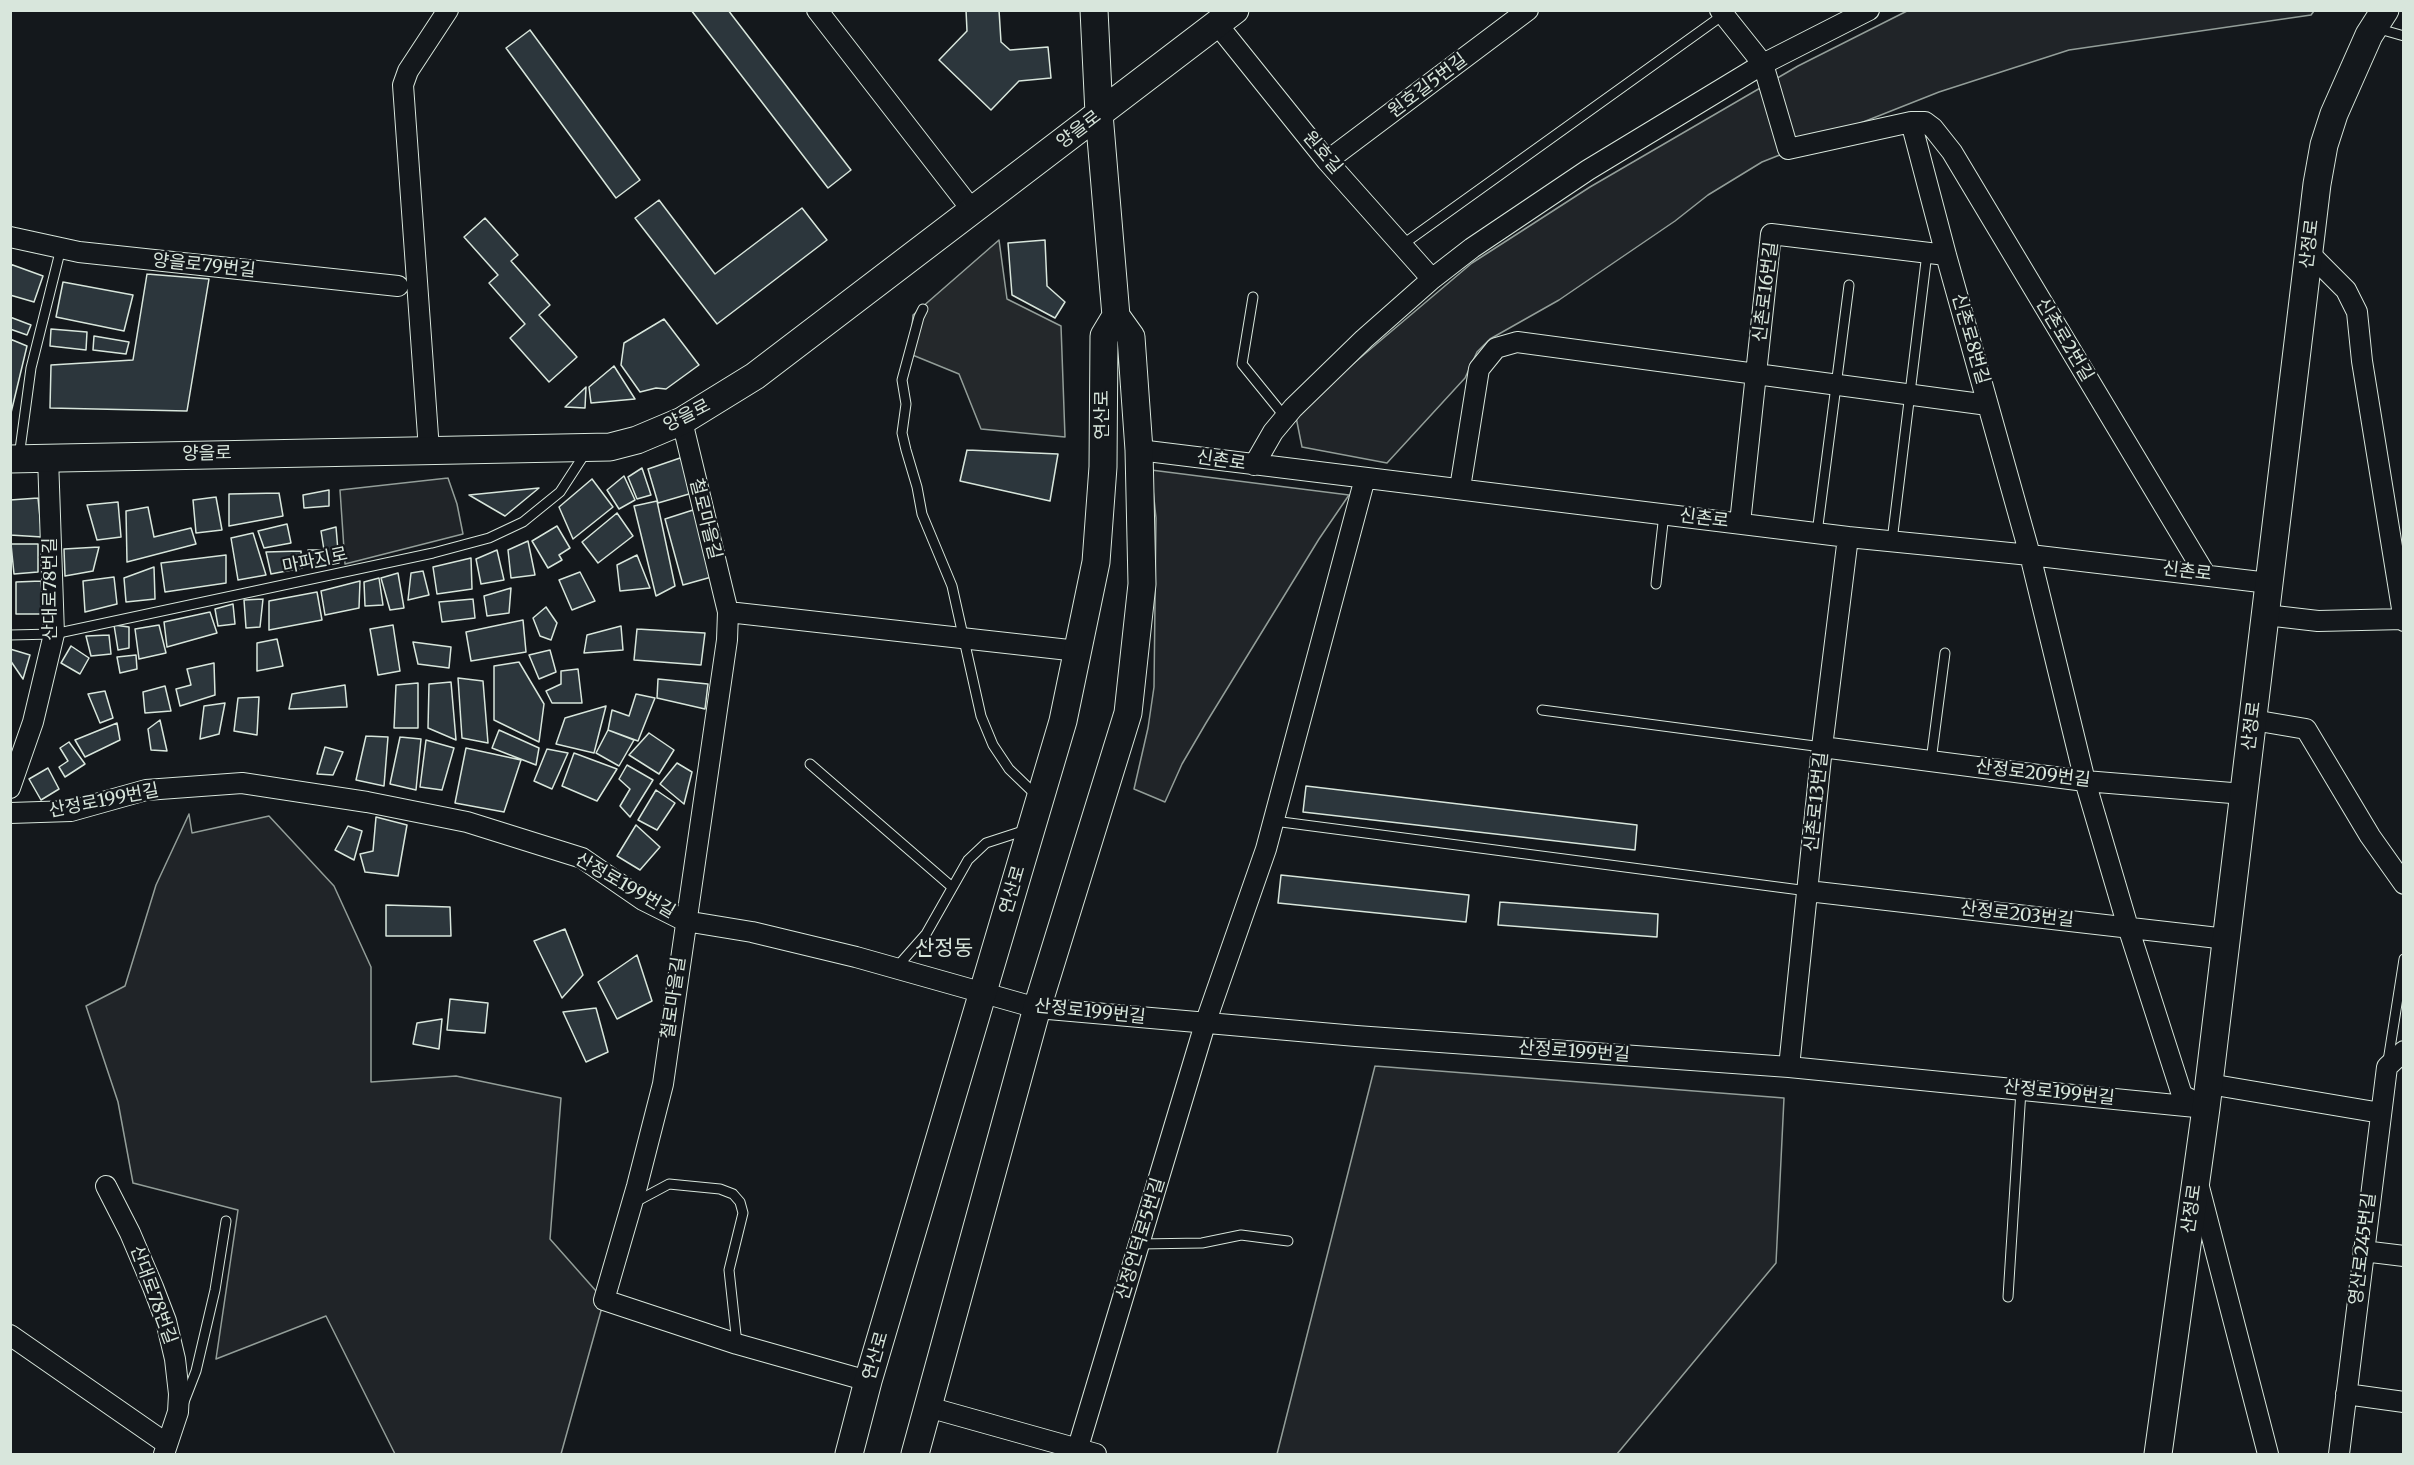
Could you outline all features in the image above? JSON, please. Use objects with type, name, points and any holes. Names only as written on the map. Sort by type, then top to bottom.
[{"type":"street","points":[[429,450],[403,85],[408,71],[448,10]]},
{"type":"street","points":[[817,10],[972,210]]},
{"type":"street","name":"연산로","points":[[915,1455],[1037,1008],[1128,713],[1142,584],[1139,450],[1131,337],[1116,316],[1099,114],[1094,10]]},
{"type":"street","name":"원호길5번길","points":[[1327,161],[1528,10]]},
{"type":"street","points":[[1254,465],[1273,432],[1286,417],[1349,353],[1432,279],[1516,217],[1763,64],[1869,10]]},
{"type":"street","points":[[1721,13],[1763,64],[1788,149],[1911,122]]},
{"type":"street","name":"양을로","points":[[15,459],[610,447],[637,440],[682,421],[755,376],[1226,17]]},
{"type":"street","name":"원호길","points":[[1226,17],[1327,161],[1432,279]]},
{"type":"street","name":"산정로","points":[[2158,1455],[2208,1096],[2309,253],[2324,145],[2351,73],[2380,19]]},
{"type":"street","name":"신촌로8번길","points":[[1911,122],[1937,254],[1988,405],[2030,555],[2085,781],[2128,927],[2182,1095],[2208,1096]]},
{"type":"street","name":"신촌로2번길","points":[[1911,122],[1925,122],[1933,128],[1952,152],[2205,574]]},
{"type":"street","name":"신촌로16번길","points":[[1740,523],[1771,234],[1937,254]]},
{"type":"street","name":"양을로79번길","points":[[10,237],[61,248],[398,286]]},
{"type":"street","points":[[2266,615],[2318,621],[2403,620],[2362,361],[2357,312],[2346,290],[2309,253]]},
{"type":"street","name":"연산로","points":[[849,1455],[868,1381],[1063,721],[1096,562],[1102,467],[1104,336],[1116,316]]},
{"type":"street","points":[[1460,488],[1479,369],[1496,348],[1517,342],[1988,405]]},
{"type":"street","name":"철로마을길","points":[[682,421],[728,612],[727,640],[663,1084],[604,1299],[736,1344],[868,1381]]},
{"type":"street","name":"신촌로","points":[[1139,450],[1848,537],[2205,574],[2269,583]]},
{"type":"street","name":"산대로78번길","points":[[10,788],[33,722],[54,634],[48,457]]},
{"type":"street","name":"산정언덕로5번길","points":[[1084,1453],[1140,1244],[1206,1024],[1266,849],[1365,478]]},
{"type":"street","name":"신촌로13번길","points":[[1789,1067],[1822,747],[1848,537]]},
{"type":"street","points":[[728,612],[1078,651]]},
{"type":"street","points":[[2253,720],[2306,729],[2370,836],[2403,884]]},
{"type":"street","name":"산정로209번길","points":[[1822,747],[2085,781],[2244,794]]},
{"type":"street","name":"산정로199번길","points":[[10,813],[70,811],[146,790],[242,783],[367,802],[467,822],[582,858],[643,900],[685,921],[752,933],[896,968],[1037,1008],[1206,1024],[1789,1067],[2021,1090],[2208,1096],[2381,1113]]},
{"type":"street","name":"산정로203번길","points":[[1808,891],[2227,939]]},
{"type":"street","points":[[2387,1067],[2403,1051]]},
{"type":"street","name":"영산로245번길","points":[[2339,1455],[2387,1067]]},
{"type":"street","points":[[2197,1179],[2268,1455]]},
{"type":"street","name":"산대로78번길","points":[[10,1335],[165,1449],[178,1412],[179,1394],[175,1359],[166,1321],[130,1233],[106,1186]]},
{"type":"street","points":[[2363,1251],[2403,1256]]},
{"type":"street","points":[[2346,1394],[2403,1402]]},
{"type":"street","points":[[928,1407],[1084,1453]]},
{"type":"lane","points":[[1402,245],[1721,13]]},
{"type":"lane","points":[[2380,19],[2403,36]]},
{"type":"lane","points":[[15,459],[31,368],[61,248]]},
{"type":"lane","points":[[1892,541],[1910,394],[1937,254]]},
{"type":"lane","points":[[1817,533],[1849,285]]},
{"type":"lane","points":[[1253,297],[1242,364],[1286,417]]},
{"type":"lane","points":[[923,309],[902,381],[906,404],[903,433],[922,514],[952,586],[981,716],[993,745],[1009,769],[1040,798]]},
{"type":"lane","name":"마파지로","points":[[10,635],[54,634],[434,553],[489,538],[523,522],[560,492],[588,447]]},
{"type":"lane","points":[[1656,584],[1664,514]]},
{"type":"lane","points":[[1931,761],[1944,653]]},
{"type":"lane","points":[[1542,710],[1822,747]]},
{"type":"lane","points":[[810,764],[952,887]]},
{"type":"lane","points":[[1274,821],[1808,891]]},
{"type":"lane","points":[[896,968],[926,934],[968,860],[986,843],[1031,829]]},
{"type":"lane","points":[[2387,1067],[2403,959]]},
{"type":"lane","points":[[2008,1297],[2021,1090]]},
{"type":"lane","points":[[633,1200],[641,1199],[669,1184],[720,1189],[733,1194],[740,1202],[743,1213],[729,1270],[736,1344]]},
{"type":"lane","points":[[178,1412],[196,1371],[215,1290],[226,1221]]},
{"type":"lane","points":[[1140,1244],[1202,1243],[1241,1235],[1288,1241]]},
{"type":"shaded area","points":[[1907,11],[2314,11],[2311,15],[2069,50],[1939,92],[1762,162],[1708,195],[1675,221],[1559,300],[1490,339],[1477,352],[1465,378],[1387,463],[1302,447],[1296,417],[1341,374],[1472,263],[1590,187],[1798,66]]},
{"type":"shaded area","points":[[999,240],[1007,299],[1061,326],[1065,437],[981,429],[959,374],[910,354],[913,315]]},
{"type":"shaded area","points":[[1151,470],[1349,495],[1319,539],[1206,723],[1182,764],[1165,802],[1134,789],[1148,728],[1154,687],[1156,518]]},
{"type":"shaded area","points":[[448,478],[457,504],[463,534],[345,564],[340,490]]},
{"type":"shaded area","points":[[189,814],[192,833],[269,816],[334,886],[371,967],[371,1082],[456,1076],[561,1098],[550,1239],[604,1300],[561,1454],[395,1454],[326,1316],[216,1359],[238,1210],[133,1183],[118,1102],[86,1006],[125,986],[156,885]]},
{"type":"shaded area","points":[[1375,1066],[1784,1098],[1776,1263],[1617,1454],[1277,1454]]},
{"type":"building","points":[[691,10],[728,10],[851,170],[828,188]]},
{"type":"building","points":[[966,10],[999,10],[1001,42],[1010,50],[1048,47],[1051,78],[1019,81],[991,110],[939,60],[967,31]]},
{"type":"building","points":[[530,30],[640,180],[616,198],[506,48]]},
{"type":"building","points":[[659,200],[715,274],[802,208],[827,240],[717,324],[635,218]]},
{"type":"building","points":[[485,218],[518,255],[511,261],[550,305],[539,315],[577,357],[549,382],[510,338],[525,324],[489,283],[498,275],[464,237]]},
{"type":"building","points":[[1045,240],[1047,286],[1065,302],[1055,318],[1012,295],[1008,243]]},
{"type":"building","points":[[10,264],[43,276],[34,302],[10,295]]},
{"type":"building","points":[[147,274],[209,279],[187,411],[50,408],[51,365],[133,360]]},
{"type":"building","points":[[63,282],[133,295],[124,331],[56,317]]},
{"type":"building","points":[[10,317],[31,325],[27,335],[10,329]]},
{"type":"building","points":[[664,319],[699,365],[666,389],[656,388],[640,392],[621,365],[624,343]]},
{"type":"building","points":[[51,329],[87,332],[86,350],[50,346]]},
{"type":"building","points":[[94,336],[129,342],[126,354],[93,350]]},
{"type":"building","points":[[10,339],[27,346],[10,417]]},
{"type":"building","points":[[614,366],[635,399],[591,403],[589,387]]},
{"type":"building","points":[[586,387],[585,408],[565,407]]},
{"type":"building","points":[[967,450],[1058,454],[1050,501],[960,481]]},
{"type":"building","points":[[683,457],[689,494],[658,503],[648,469]]},
{"type":"building","points":[[642,468],[651,495],[637,499],[628,477]]},
{"type":"building","points":[[624,476],[635,500],[619,509],[607,490]]},
{"type":"building","points":[[592,479],[613,507],[573,539],[559,507]]},
{"type":"building","points":[[539,488],[505,516],[469,495]]},
{"type":"building","points":[[329,490],[329,506],[304,508],[303,495]]},
{"type":"building","points":[[279,493],[283,516],[229,526],[229,494]]},
{"type":"building","points":[[216,497],[222,530],[196,533],[193,500]]},
{"type":"building","points":[[38,498],[42,537],[10,535],[10,500]]},
{"type":"building","points":[[657,501],[675,586],[656,596],[634,506]]},
{"type":"building","points":[[118,502],[121,537],[97,540],[87,505]]},
{"type":"building","points":[[148,507],[154,537],[191,528],[196,544],[127,562],[126,511]]},
{"type":"building","points":[[693,510],[715,576],[683,585],[665,519]]},
{"type":"building","points":[[617,513],[633,536],[598,563],[582,542]]},
{"type":"building","points":[[287,524],[291,543],[264,548],[258,531]]},
{"type":"building","points":[[557,526],[570,548],[559,555],[562,560],[548,568],[532,541]]},
{"type":"building","points":[[336,527],[339,563],[311,568],[308,550],[324,550],[321,531]]},
{"type":"building","points":[[253,533],[266,575],[238,580],[231,538]]},
{"type":"building","points":[[528,541],[535,575],[511,578],[508,550]]},
{"type":"building","points":[[11,544],[38,544],[38,572],[14,574]]},
{"type":"building","points":[[99,547],[93,571],[65,576],[64,549]]},
{"type":"building","points":[[497,550],[504,580],[481,584],[476,559]]},
{"type":"building","points":[[301,551],[302,568],[271,574],[266,552]]},
{"type":"building","points":[[226,555],[226,583],[165,592],[161,563]]},
{"type":"building","points":[[637,555],[650,588],[620,591],[617,565]]},
{"type":"building","points":[[471,558],[472,589],[437,594],[433,567]]},
{"type":"building","points":[[154,567],[155,599],[126,602],[124,578]]},
{"type":"building","points":[[423,571],[429,595],[408,600],[411,573]]},
{"type":"building","points":[[580,572],[595,601],[572,610],[559,580]]},
{"type":"building","points":[[398,573],[404,608],[390,610],[381,578]]},
{"type":"building","points":[[114,577],[117,604],[85,612],[83,581]]},
{"type":"building","points":[[379,578],[383,605],[365,606],[364,582]]},
{"type":"building","points":[[41,581],[44,614],[16,614],[16,582]]},
{"type":"building","points":[[360,581],[359,608],[325,615],[321,591]]},
{"type":"building","points":[[511,588],[509,613],[487,616],[484,596]]},
{"type":"building","points":[[317,592],[322,620],[269,630],[269,601]]},
{"type":"building","points":[[263,599],[260,627],[246,628],[244,600]]},
{"type":"building","points":[[473,599],[475,618],[442,622],[439,602]]},
{"type":"building","points":[[233,604],[235,624],[218,626],[215,609]]},
{"type":"building","points":[[546,607],[557,623],[551,640],[540,636],[533,618]]},
{"type":"building","points":[[210,612],[217,633],[167,647],[164,622]]},
{"type":"building","points":[[523,620],[526,652],[471,661],[466,632]]},
{"type":"building","points":[[114,625],[129,627],[129,648],[118,650]]},
{"type":"building","points":[[159,625],[166,653],[139,659],[135,629]]},
{"type":"building","points":[[393,625],[400,671],[378,675],[370,629]]},
{"type":"building","points":[[621,626],[623,650],[584,653],[587,635]]},
{"type":"building","points":[[637,629],[705,633],[701,665],[634,660]]},
{"type":"building","points":[[109,635],[111,654],[91,656],[86,636]]},
{"type":"building","points":[[277,639],[283,666],[257,671],[257,643]]},
{"type":"building","points":[[413,642],[451,647],[449,668],[418,664]]},
{"type":"building","points":[[71,646],[89,658],[80,674],[61,663]]},
{"type":"building","points":[[10,649],[30,655],[23,679],[10,660]]},
{"type":"building","points":[[550,650],[556,672],[539,679],[529,655]]},
{"type":"building","points":[[136,655],[137,669],[120,673],[117,657]]},
{"type":"building","points":[[519,662],[544,704],[539,742],[494,720],[494,666]]},
{"type":"building","points":[[214,663],[215,695],[180,706],[176,689],[191,685],[187,669]]},
{"type":"building","points":[[578,669],[582,703],[552,703],[546,691],[561,684],[561,671]]},
{"type":"building","points":[[458,678],[483,681],[488,743],[462,738]]},
{"type":"building","points":[[658,679],[708,684],[705,709],[657,698]]},
{"type":"building","points":[[451,682],[456,740],[428,728],[429,684]]},
{"type":"building","points":[[418,683],[418,728],[394,728],[396,685]]},
{"type":"building","points":[[345,685],[347,707],[289,709],[292,694]]},
{"type":"building","points":[[165,686],[171,711],[145,713],[143,692]]},
{"type":"building","points":[[105,691],[113,718],[100,723],[88,694]]},
{"type":"building","points":[[636,694],[655,698],[638,741],[608,730],[612,710],[629,716]]},
{"type":"building","points":[[259,697],[257,735],[234,731],[238,698]]},
{"type":"building","points":[[225,703],[219,734],[200,739],[204,706]]},
{"type":"building","points":[[606,706],[594,753],[556,744],[565,718]]},
{"type":"building","points":[[160,720],[167,751],[151,750],[148,729]]},
{"type":"building","points":[[117,723],[120,740],[85,757],[75,740]]},
{"type":"building","points":[[499,730],[539,748],[536,765],[492,748]]},
{"type":"building","points":[[608,730],[634,740],[619,766],[596,753]]},
{"type":"building","points":[[649,733],[674,750],[659,774],[629,755]]},
{"type":"building","points":[[366,736],[388,737],[384,786],[356,780]]},
{"type":"building","points":[[400,737],[421,739],[416,790],[390,784]]},
{"type":"building","points":[[426,740],[454,748],[442,790],[420,787]]},
{"type":"building","points":[[69,742],[85,764],[65,777],[59,767],[68,761],[60,748]]},
{"type":"building","points":[[325,747],[343,752],[333,775],[317,774]]},
{"type":"building","points":[[466,748],[521,760],[504,812],[455,803]]},
{"type":"building","points":[[547,749],[568,753],[552,789],[534,781]]},
{"type":"building","points":[[574,753],[617,769],[597,801],[562,786]]},
{"type":"building","points":[[677,763],[692,772],[684,804],[660,784]]},
{"type":"building","points":[[627,765],[653,780],[630,817],[620,806],[630,789],[619,779]]},
{"type":"building","points":[[48,768],[59,789],[41,800],[29,779]]},
{"type":"building","points":[[1306,786],[1637,825],[1635,850],[1303,812]]},
{"type":"building","points":[[656,790],[675,803],[657,830],[638,820]]},
{"type":"building","points":[[376,817],[407,825],[398,876],[365,872],[360,854],[373,851]]},
{"type":"building","points":[[636,825],[660,847],[640,870],[617,856]]},
{"type":"building","points":[[348,826],[362,831],[354,860],[335,850]]},
{"type":"building","points":[[1281,875],[1469,895],[1466,922],[1278,903]]},
{"type":"building","points":[[1500,902],[1658,914],[1657,937],[1498,925]]},
{"type":"building","points":[[386,905],[450,907],[451,936],[386,936]]},
{"type":"building","points":[[565,929],[583,975],[562,998],[534,941]]},
{"type":"building","points":[[637,955],[652,1001],[617,1019],[598,982]]},
{"type":"building","points":[[450,999],[488,1003],[485,1033],[447,1030]]},
{"type":"building","points":[[596,1008],[608,1052],[586,1062],[563,1012]]},
{"type":"building","points":[[442,1019],[439,1049],[413,1044],[417,1023]]},
{"type":"district","name":"산정동","points":[[944,949]]}]
